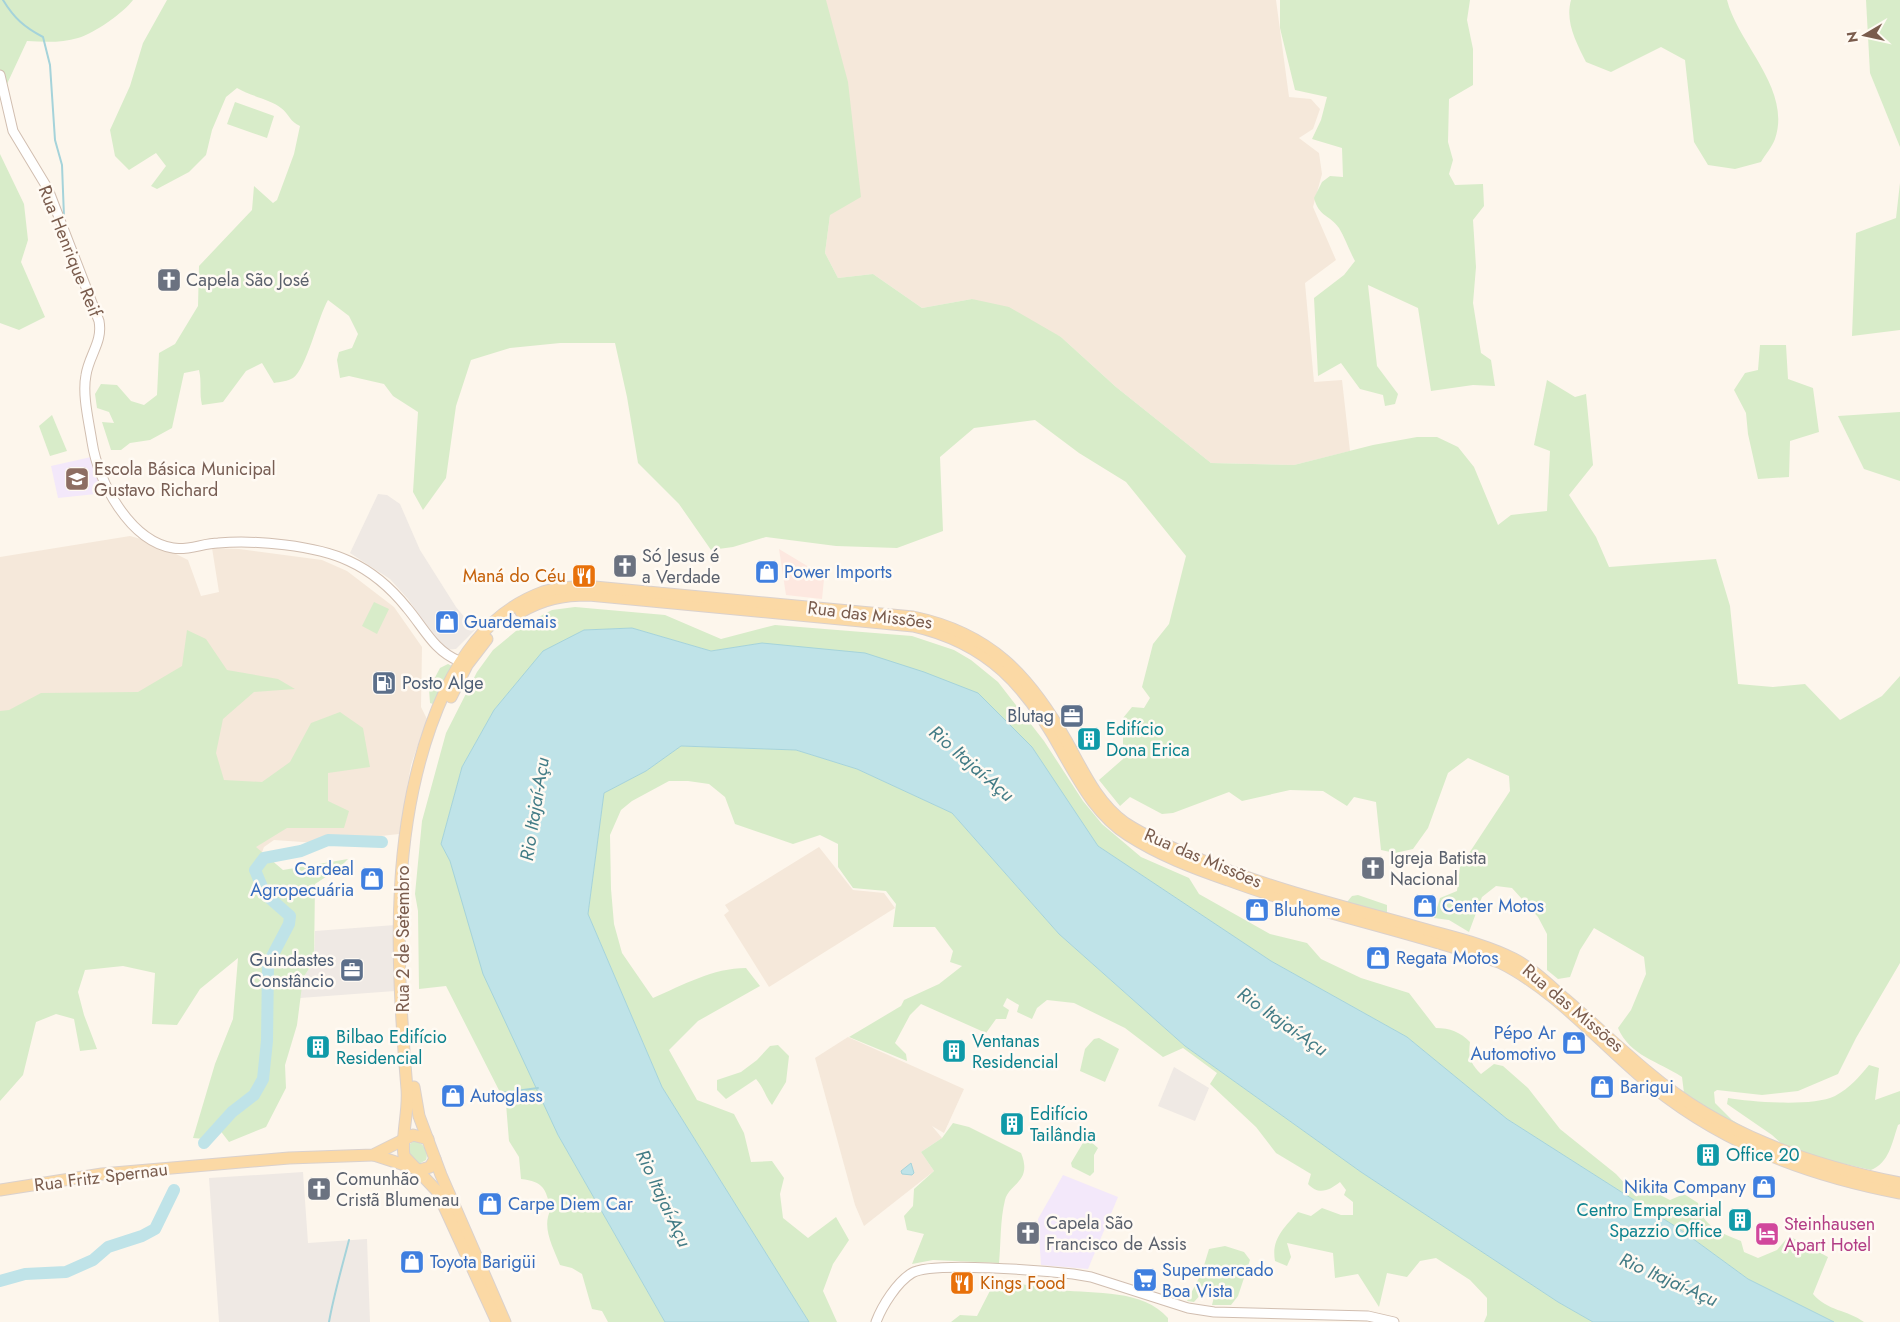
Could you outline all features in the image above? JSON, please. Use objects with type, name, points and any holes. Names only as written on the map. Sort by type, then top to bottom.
[{"type":"main road","name":"Rua das Missões","points":[[409,830],[417,773],[439,713],[463,663],[484,631],[521,603],[545,592],[584,586],[913,617],[936,622],[972,636],[1010,665],[1051,716],[1097,795],[1116,816],[1133,828],[1181,852],[1266,885],[1474,944],[1514,959],[1549,984],[1676,1095],[1717,1120],[1753,1139],[1795,1155],[1839,1170],[1900,1183]]},
{"type":"main road","name":"Rua das Missões","points":[[463,663],[489,636],[515,615],[541,601],[572,595],[913,626],[946,634],[977,649],[1004,671],[1048,726],[1094,804],[1111,822],[1137,841],[1189,866],[1264,894],[1499,962],[1517,972],[1550,996],[1655,1089],[1712,1129],[1790,1163],[1854,1184],[1900,1193]]},
{"type":"main road","name":"Rua 2 de Setembro","points":[[409,830],[407,902],[410,1060],[415,1099],[435,1159],[505,1322]]},
{"type":"main road","name":"Rua 2 de Setembro","points":[[409,830],[400,902],[402,1010],[408,1101],[404,1156],[415,1169],[429,1180],[437,1191],[497,1322]]},
{"type":"main road","points":[[372,1155],[413,1135],[428,1139]]},
{"type":"main road","points":[[372,1155],[396,1161],[415,1169],[425,1169],[435,1159]]},
{"type":"main road","name":"Rua Fritz Spernau","points":[[0,1190],[102,1174],[289,1158],[372,1155]]},
{"type":"street","name":"Rua Henrique Reif","points":[[0,75],[13,130],[48,189],[99,320],[100,335],[86,372],[85,382],[93,445],[108,489],[122,514],[147,536],[172,548],[202,544],[248,543],[307,550],[349,561],[382,581],[409,609],[432,642],[446,655],[463,663]]},
{"type":"street","points":[[876,1322],[901,1284],[912,1273],[921,1270],[955,1267],[1073,1274],[1091,1277],[1188,1308],[1244,1313],[1368,1316],[1394,1322]]},
{"type":"shaded area","points":[[826,0],[1276,0],[1289,97],[1311,99],[1320,109],[1313,129],[1299,138],[1319,153],[1322,174],[1313,207],[1336,260],[1305,283],[1314,382],[1342,380],[1350,451],[1294,465],[1211,463],[1116,387],[1061,337],[972,299],[922,308],[873,274],[838,278],[825,253],[830,215]]},
{"type":"shaded area","name":"Escola Básica Municipal Gustavo Richard","points":[[91,457],[105,493],[58,498],[51,466]]},
{"type":"shaded area","points":[[378,494],[387,495],[400,504],[420,550],[456,607],[475,630],[456,649],[443,650],[408,599],[390,579],[350,553]]},
{"type":"shaded area","points":[[130,536],[152,542],[188,560],[201,596],[219,592],[212,548],[239,549],[322,560],[347,571],[394,607],[422,647],[421,707],[427,719],[411,765],[399,834],[317,843],[274,840],[264,847],[255,870],[0,903],[0,557]]},
{"type":"shaded area","points":[[779,549],[809,567],[825,569],[822,599],[786,595]]},
{"type":"shaded area","points":[[819,847],[853,890],[884,893],[895,908],[769,987],[724,915],[729,911],[725,905]]},
{"type":"shaded area","name":"Guindastes Constâncio","points":[[395,925],[395,991],[300,998],[303,978],[314,961],[315,931]]},
{"type":"shaded area","points":[[848,1037],[964,1089],[944,1133],[932,1126],[942,1138],[921,1152],[934,1171],[864,1226],[855,1205],[815,1058]]},
{"type":"shaded area","points":[[1174,1067],[1209,1088],[1195,1121],[1158,1106]]},
{"type":"shaded area","points":[[303,1172],[308,1243],[367,1239],[370,1322],[219,1322],[209,1178]]},
{"type":"shaded area","points":[[1063,1175],[1118,1197],[1088,1269],[1041,1265],[1038,1219]]},
{"type":"green space","points":[[0,0],[133,0],[123,11],[108,22],[85,35],[72,40],[27,41],[0,99]]},
{"type":"green space","points":[[167,0],[826,0],[848,82],[861,197],[830,215],[825,253],[838,278],[873,274],[922,308],[972,299],[1009,307],[1061,337],[1116,387],[1211,463],[1294,465],[1373,445],[1417,437],[1437,437],[1458,447],[1474,467],[1498,525],[1511,515],[1547,511],[1550,451],[1534,445],[1547,380],[1575,397],[1586,394],[1593,465],[1569,495],[1596,537],[1609,567],[1716,559],[1730,606],[1738,684],[1773,687],[1805,684],[1840,720],[1882,696],[1900,676],[1900,963],[1856,1038],[1838,1074],[1798,1091],[1762,1095],[1717,1090],[1714,1092],[1715,1103],[1732,1120],[1764,1139],[1742,1131],[1684,1093],[1682,1077],[1637,1052],[1623,1037],[1618,1028],[1631,1010],[1646,974],[1644,957],[1594,928],[1580,950],[1570,977],[1558,979],[1547,970],[1547,934],[1538,917],[1512,888],[1496,886],[1482,897],[1469,932],[1449,920],[1434,918],[1440,898],[1457,891],[1460,867],[1510,791],[1509,776],[1468,758],[1448,773],[1428,828],[1413,849],[1395,853],[1381,850],[1376,802],[1354,797],[1347,806],[1323,791],[1290,790],[1242,801],[1229,792],[1173,813],[1162,814],[1130,797],[1120,806],[1099,780],[1123,759],[1123,718],[1132,707],[1144,708],[1150,698],[1142,687],[1153,644],[1169,624],[1186,556],[1126,482],[1079,453],[1035,420],[974,428],[940,457],[943,531],[897,548],[836,546],[766,537],[733,547],[711,550],[679,504],[638,463],[627,397],[615,343],[560,343],[510,348],[471,360],[456,406],[446,478],[423,510],[413,492],[418,412],[393,396],[384,384],[349,376],[340,378],[337,360],[339,352],[352,348],[358,334],[349,316],[328,300],[303,365],[293,378],[274,383],[262,363],[246,371],[223,402],[202,405],[199,370],[184,373],[172,428],[150,440],[130,443],[121,450],[111,450],[102,422],[114,423],[109,412],[97,408],[95,394],[101,384],[117,385],[131,401],[144,405],[157,395],[159,353],[175,344],[198,306],[199,266],[252,210],[254,186],[273,203],[277,200],[294,154],[300,126],[277,105],[237,88],[226,97],[212,130],[206,155],[189,172],[157,189],[151,186],[166,166],[156,153],[129,170],[115,156],[110,130],[130,86],[143,43]]},
{"type":"green space","points":[[1280,0],[1470,0],[1467,20],[1473,49],[1473,85],[1449,99],[1448,142],[1453,160],[1449,174],[1455,185],[1483,184],[1484,206],[1473,220],[1476,267],[1473,303],[1481,353],[1491,360],[1495,386],[1473,385],[1431,391],[1418,308],[1368,285],[1377,366],[1398,394],[1395,404],[1385,406],[1383,395],[1360,389],[1341,363],[1318,376],[1314,298],[1344,275],[1355,261],[1339,228],[1319,209],[1314,198],[1322,182],[1330,176],[1343,177],[1342,148],[1312,139],[1321,120],[1327,97],[1295,90],[1280,28]]},
{"type":"green space","points":[[1571,0],[1727,0],[1733,17],[1762,67],[1776,102],[1778,120],[1775,139],[1761,162],[1735,169],[1708,165],[1694,142],[1685,60],[1661,47],[1611,72],[1586,62],[1570,24]]},
{"type":"green space","points":[[1866,0],[1900,0],[1900,147],[1870,73]]},
{"type":"green space","points":[[235,102],[274,116],[267,138],[227,124]]},
{"type":"green space","points":[[0,154],[24,204],[28,240],[21,262],[45,317],[19,330],[0,323]]},
{"type":"green space","points":[[1900,183],[1900,330],[1852,336],[1856,233],[1896,218]]},
{"type":"green space","points":[[1760,345],[1786,345],[1788,379],[1813,388],[1819,432],[1790,441],[1789,477],[1758,479],[1748,434],[1746,413],[1734,390],[1745,373],[1758,370]]},
{"type":"green space","points":[[1900,412],[1900,481],[1864,469],[1838,416]]},
{"type":"green space","points":[[52,415],[67,451],[50,456],[39,426]]},
{"type":"green space","points":[[374,602],[389,609],[377,634],[362,626]]},
{"type":"green space","points":[[575,607],[665,615],[721,639],[775,625],[912,636],[954,650],[971,660],[998,682],[1044,741],[1083,801],[1102,824],[1141,857],[1189,878],[1199,894],[1270,934],[1307,943],[1321,959],[1361,978],[1409,993],[1436,1028],[1454,1031],[1470,1042],[1469,1052],[1471,1060],[1481,1074],[1494,1064],[1503,1066],[1528,1088],[1560,1129],[1616,1174],[1628,1187],[1654,1192],[1670,1200],[1684,1194],[1698,1203],[1704,1218],[1713,1228],[1741,1241],[1744,1252],[1758,1258],[1777,1250],[1789,1236],[1828,1257],[1813,1294],[1825,1304],[1864,1322],[1834,1322],[1748,1279],[1681,1230],[1507,1119],[1407,1037],[1271,961],[1098,846],[1032,747],[762,643],[711,651],[632,628],[584,630],[543,652],[494,710],[462,767],[441,844],[450,861],[558,1135],[665,1322],[608,1322],[602,1311],[592,1309],[582,1274],[572,1268],[560,1265],[549,1237],[547,1223],[551,1209],[545,1191],[535,1182],[521,1179],[519,1157],[509,1141],[506,1104],[446,986],[419,989],[418,911],[415,894],[422,821],[446,733],[477,672],[493,650],[522,626],[552,610]]},
{"type":"green space","points":[[187,630],[206,639],[227,670],[278,679],[295,689],[254,692],[223,719],[216,753],[224,780],[262,782],[290,762],[311,723],[340,712],[363,728],[370,767],[328,773],[328,801],[349,811],[344,828],[287,828],[256,847],[283,870],[348,859],[338,869],[315,884],[314,961],[303,978],[297,1025],[285,1065],[286,1088],[266,1127],[229,1142],[216,1125],[204,1139],[193,1138],[215,1064],[233,1019],[238,958],[200,989],[177,1025],[152,1024],[155,973],[123,966],[85,970],[78,992],[84,1015],[97,1049],[80,1051],[74,1019],[56,1014],[36,1022],[23,1075],[0,1101],[0,711],[9,710],[41,693],[138,692],[182,666]]},
{"type":"green space","points":[[448,664],[454,667],[436,705],[430,703],[429,689],[440,668]]},
{"type":"green space","points":[[681,746],[796,750],[857,769],[952,813],[1059,934],[1185,1046],[1361,1172],[1558,1302],[1593,1322],[1484,1322],[1487,1315],[1487,1298],[1470,1280],[1436,1258],[1420,1261],[1407,1277],[1387,1273],[1379,1307],[1358,1274],[1335,1278],[1333,1253],[1287,1243],[1291,1257],[1287,1266],[1275,1261],[1274,1253],[1277,1240],[1298,1212],[1311,1216],[1322,1208],[1341,1215],[1353,1215],[1353,1202],[1344,1195],[1346,1190],[1340,1182],[1320,1191],[1312,1188],[1308,1184],[1311,1174],[1276,1153],[1256,1127],[1210,1084],[1217,1073],[1183,1048],[1163,1057],[1125,1028],[1074,1003],[1047,1000],[1037,1008],[1032,1019],[1017,1012],[1019,1005],[1007,998],[1003,1006],[1009,1010],[1006,1019],[996,1019],[986,1033],[921,1004],[910,1015],[895,1043],[906,1054],[907,1061],[849,1037],[901,1006],[904,1000],[939,984],[962,966],[950,962],[953,951],[935,927],[893,927],[896,904],[886,891],[853,888],[838,867],[838,844],[820,835],[793,844],[735,824],[725,797],[709,784],[669,781],[632,801],[621,810],[610,835],[614,924],[622,953],[653,998],[698,978],[734,969],[746,968],[760,986],[698,1021],[669,1050],[697,1100],[734,1114],[744,1133],[751,1162],[772,1161],[784,1178],[780,1194],[783,1218],[808,1238],[836,1217],[849,1240],[833,1264],[823,1291],[837,1322],[809,1322],[662,1087],[588,914],[604,793],[646,771]]},
{"type":"green space","points":[[1358,895],[1387,905],[1387,914],[1347,902],[1352,896]]},
{"type":"green space","points":[[1099,1038],[1119,1049],[1105,1082],[1080,1071],[1085,1049],[1094,1039]]},
{"type":"green space","points":[[778,1045],[789,1056],[786,1082],[772,1105],[756,1079],[726,1099],[717,1090],[717,1080],[741,1072],[757,1060],[770,1046]]},
{"type":"green space","points":[[1869,1065],[1879,1068],[1875,1100],[1900,1091],[1900,1124],[1886,1157],[1882,1163],[1871,1170],[1806,1155],[1784,1146],[1772,1135],[1727,1104],[1728,1098],[1782,1103],[1812,1102],[1825,1099],[1835,1096],[1845,1089]]},
{"type":"green space","points":[[953,1123],[969,1127],[1021,1153],[1024,1170],[1019,1181],[1007,1194],[1003,1208],[999,1263],[933,1260],[912,1264],[924,1234],[907,1230],[904,1216],[913,1206],[914,1189],[934,1171],[921,1152],[942,1138]]},
{"type":"green space","points":[[414,1141],[423,1145],[427,1153],[426,1160],[419,1164],[415,1163],[408,1151],[409,1145]]},
{"type":"green space","points":[[1084,1141],[1090,1141],[1098,1148],[1094,1155],[1094,1172],[1090,1176],[1072,1167],[1071,1163]]},
{"type":"green space","points":[[1225,1246],[1244,1252],[1250,1260],[1238,1296],[1231,1305],[1212,1305],[1214,1297],[1202,1293],[1194,1302],[1187,1301],[1202,1272],[1209,1249]]},
{"type":"green space","points":[[995,1281],[1132,1297],[1158,1309],[1168,1318],[1168,1322],[951,1322],[960,1315],[977,1316]]},
{"type":"water","name":"Rio Itajaí-Açu","points":[[632,628],[711,651],[762,643],[865,653],[924,672],[978,693],[1032,747],[1098,846],[1271,961],[1407,1037],[1507,1119],[1681,1230],[1748,1279],[1834,1322],[1593,1322],[1558,1302],[1361,1172],[1185,1046],[1059,934],[952,813],[857,769],[796,750],[681,746],[646,771],[604,793],[588,914],[662,1087],[809,1322],[665,1322],[558,1135],[483,974],[450,861],[441,844],[462,767],[494,710],[543,651],[584,630]]},
{"type":"water","points":[[911,1163],[914,1173],[912,1175],[902,1174],[901,1171]]},
{"type":"waterway","points":[[3,0],[20,22],[43,37],[50,65],[55,140],[62,165],[64,217]]},
{"type":"waterway","points":[[204,1143],[232,1112],[254,1095],[263,1079],[267,1041],[268,964],[289,924],[290,916],[265,894],[255,870],[264,858],[301,851],[328,840],[382,842]]},
{"type":"waterway","points":[[501,1093],[538,1088]]},
{"type":"waterway","points":[[0,1281],[25,1274],[66,1272],[93,1260],[108,1247],[142,1236],[155,1229],[174,1190]]},
{"type":"waterway","points":[[329,1322],[349,1240]]},
{"type":"place","name":"Capela São José","points":[[169,280]]},
{"type":"place","name":"Escola Básica Municipal Gustavo Richard","points":[[77,479]]},
{"type":"place","name":"Só Jesus é a Verdade","points":[[625,566]]},
{"type":"place","name":"Power Imports","points":[[767,572]]},
{"type":"place","name":"Maná do Céu","points":[[584,576]]},
{"type":"place","name":"Guardemais","points":[[447,622]]},
{"type":"place","name":"Posto Alge","points":[[384,683]]},
{"type":"place","name":"Blutag","points":[[1072,716]]},
{"type":"place","name":"Edifício Dona Erica","points":[[1089,739]]},
{"type":"place","name":"Igreja Batista Nacional","points":[[1373,868]]},
{"type":"place","name":"Cardeal Agropecuária","points":[[372,879]]},
{"type":"place","name":"Center Motos","points":[[1425,906]]},
{"type":"place","name":"Bluhome","points":[[1257,910]]},
{"type":"place","name":"Regata Motos","points":[[1378,958]]},
{"type":"place","name":"Guindastes Constâncio","points":[[352,970]]},
{"type":"place","name":"Pépo Ar Automotivo","points":[[1574,1043]]},
{"type":"place","name":"Bilbao Edifício Residencial","points":[[318,1047]]},
{"type":"place","name":"Ventanas Residencial","points":[[954,1051]]},
{"type":"place","name":"Barigui","points":[[1602,1087]]},
{"type":"place","name":"Autoglass","points":[[453,1096]]},
{"type":"place","name":"Edifício Tailândia","points":[[1012,1124]]},
{"type":"place","name":"Office 20","points":[[1708,1155]]},
{"type":"place","name":"Nikita Company","points":[[1764,1187]]},
{"type":"place","name":"Comunhão Cristã Blumenau","points":[[319,1189]]},
{"type":"place","name":"Carpe Diem Car","points":[[490,1204]]},
{"type":"place","name":"Centro Empresarial Spazzio Office","points":[[1740,1220]]},
{"type":"place","name":"Capela São Francisco de Assis","points":[[1028,1233]]},
{"type":"place","name":"Steinhausen Apart Hotel","points":[[1767,1234]]},
{"type":"place","name":"Toyota Barigüi","points":[[412,1262]]},
{"type":"place","name":"Supermercado Boa Vista","points":[[1145,1280]]},
{"type":"place","name":"Kings Food","points":[[962,1283]]}]
